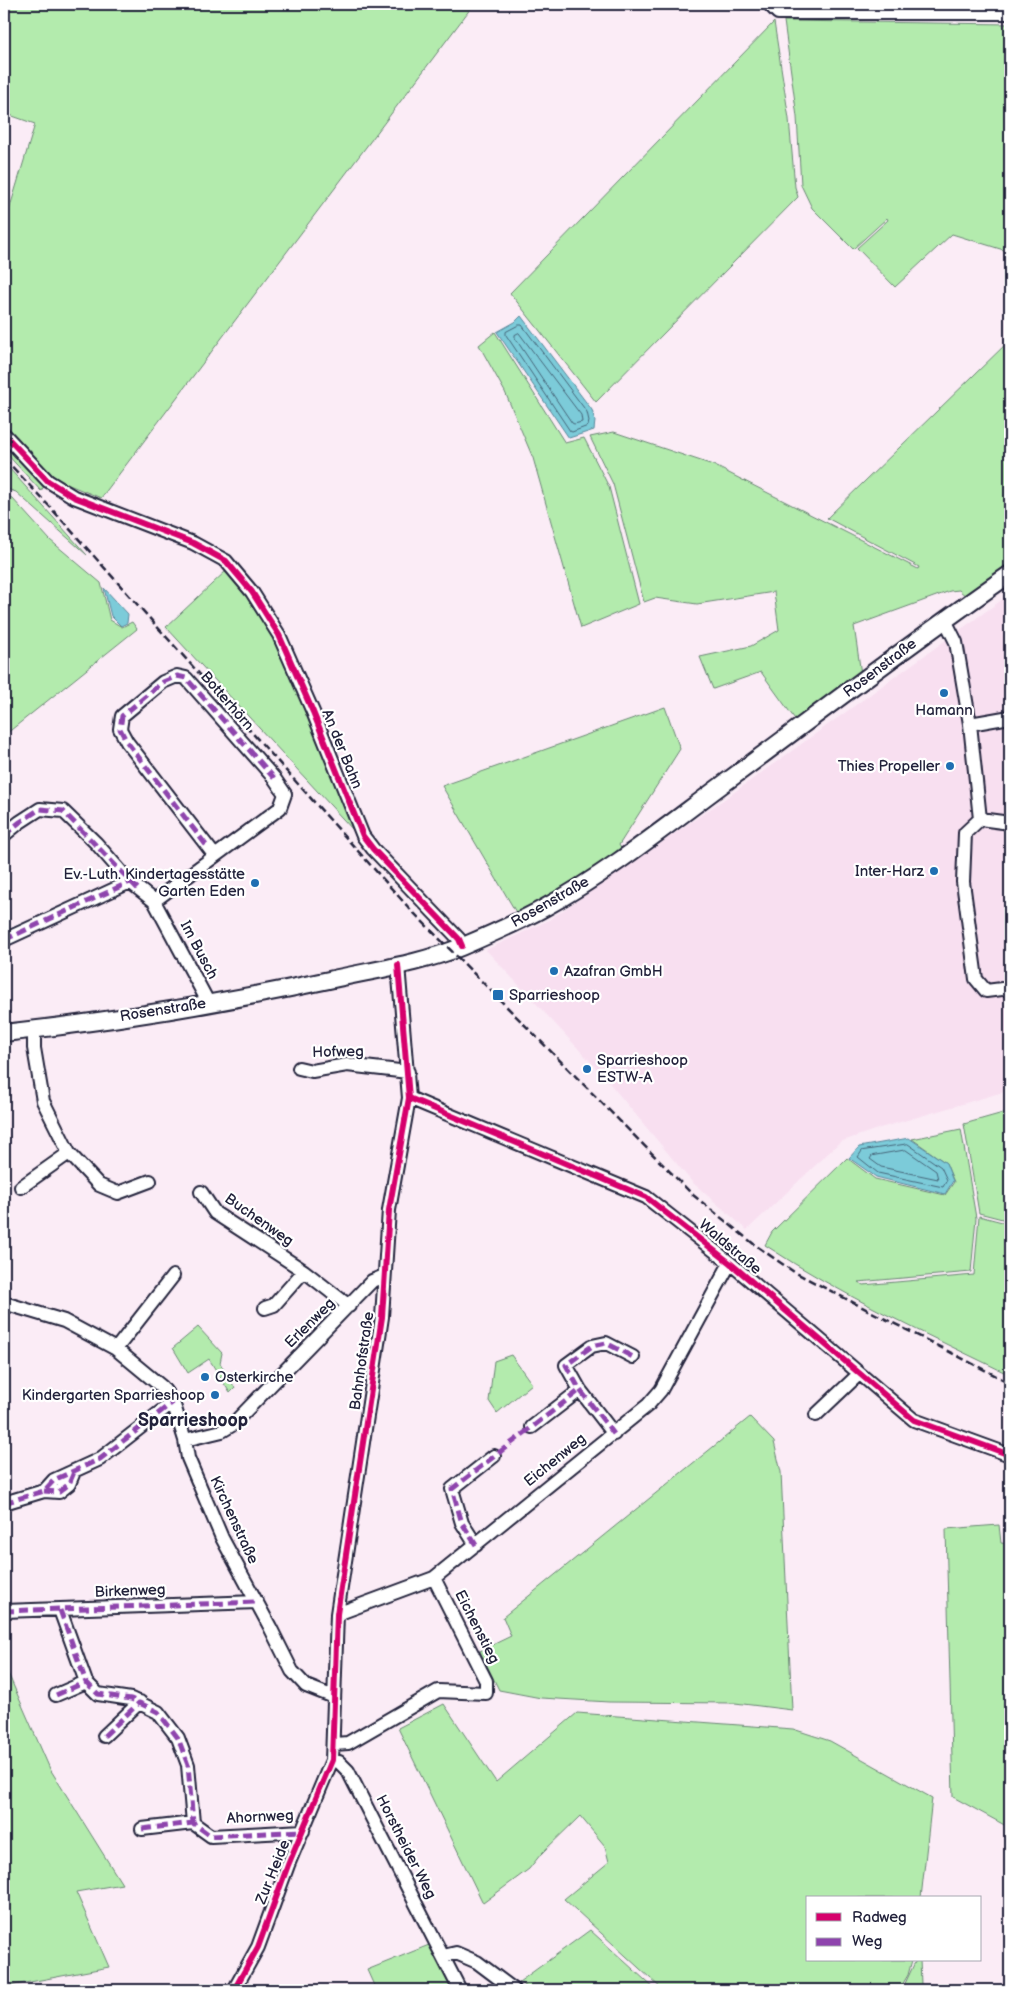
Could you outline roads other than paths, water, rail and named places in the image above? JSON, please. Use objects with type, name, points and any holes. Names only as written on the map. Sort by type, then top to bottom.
[{"type":"main road","name":"Rosenstraße","points":[[4,1033],[294,987],[398,965],[462,946],[544,908],[622,858],[1010,574]]},
{"type":"street","points":[[774,8],[1010,13]]},
{"type":"street","name":"An der Bahn","points":[[4,434],[48,481],[74,497],[193,543],[226,562],[252,592],[280,635],[363,836],[372,850],[458,939],[462,946]]},
{"type":"street","points":[[945,620],[956,642],[970,724],[980,819]]},
{"type":"street","name":"Botterhörn","points":[[154,901],[215,856],[280,808],[284,794],[274,778],[186,678],[177,676],[163,682],[122,716],[120,729],[127,742],[215,856]]},
{"type":"street","points":[[970,724],[1010,717]]},
{"type":"street","name":"Im Busch","points":[[4,836],[20,822],[40,809],[63,811],[96,843],[130,882],[154,901],[208,1002]]},
{"type":"street","points":[[980,819],[1010,823]]},
{"type":"street","points":[[980,819],[965,833],[962,882],[976,979],[986,991],[1010,988]]},
{"type":"street","points":[[4,940],[130,882]]},
{"type":"street","name":"Bahnhofstraße","points":[[332,1760],[337,1614],[382,1317],[388,1210],[409,1098],[398,965]]},
{"type":"street","points":[[34,1029],[34,1048],[43,1101],[69,1153],[99,1185],[118,1193],[150,1181]]},
{"type":"street","name":"Hofweg","points":[[299,1068],[312,1071],[347,1066],[408,1072]]},
{"type":"street","name":"Waldstraße","points":[[409,1098],[646,1197],[730,1263],[914,1420],[1010,1455]]},
{"type":"street","points":[[21,1187],[69,1153]]},
{"type":"street","name":"Buchenweg","points":[[201,1192],[215,1213],[304,1271],[349,1306]]},
{"type":"street","name":"Eichenweg","points":[[337,1614],[434,1578],[476,1546],[648,1405],[661,1390],[730,1263]]},
{"type":"street","points":[[265,1308],[274,1305],[304,1271]]},
{"type":"street","points":[[116,1350],[173,1276]]},
{"type":"street","name":"Erlenweg","points":[[185,1440],[222,1431],[232,1424],[372,1281],[384,1276]]},
{"type":"street","name":"Kirchenstraße","points":[[4,1303],[64,1321],[116,1350],[162,1387],[173,1402],[185,1440],[188,1458],[222,1538],[292,1671],[306,1686],[334,1696]]},
{"type":"street","points":[[614,1434],[580,1390],[566,1366],[592,1346],[606,1343],[633,1357]]},
{"type":"street","points":[[816,1416],[859,1374]]},
{"type":"street","points":[[532,1427],[580,1390]]},
{"type":"street","points":[[4,1503],[44,1491],[54,1480],[100,1459],[173,1402]]},
{"type":"street","points":[[476,1546],[462,1523],[452,1489],[494,1456]]},
{"type":"street","name":"Eichenstieg","points":[[334,1744],[348,1743],[438,1691],[486,1692],[486,1681],[434,1578]]},
{"type":"street","name":"Birkenweg","points":[[4,1611],[256,1602]]},
{"type":"street","points":[[60,1610],[86,1682],[98,1694],[131,1699],[158,1712],[178,1738],[188,1765],[193,1823],[183,1826],[142,1829]]},
{"type":"street","points":[[56,1695],[86,1682]]},
{"type":"street","points":[[104,1736],[140,1702]]},
{"type":"street","name":"Zur Heide","points":[[234,1990],[258,1947],[332,1760]]},
{"type":"street","name":"Horstheider Weg","points":[[332,1760],[339,1762],[348,1771],[460,1990]]},
{"type":"street","name":"Ahornweg","points":[[193,1823],[211,1836],[303,1831]]},
{"type":"street","points":[[443,1956],[456,1953],[477,1962],[513,1989]]},
{"type":"water","points":[[521,316],[592,410],[595,421],[594,430],[569,438],[497,332],[515,322]]},
{"type":"water","points":[[104,588],[128,614],[127,623],[121,626],[111,616]]},
{"type":"water","points":[[909,1138],[946,1163],[953,1181],[945,1194],[876,1177],[849,1158],[859,1147]]},
{"type":"railway","points":[[4,458],[409,908],[693,1195],[755,1245],[794,1272],[1010,1383]]},
{"type":"place","name":"Hamann","points":[[944,693]]},
{"type":"place","name":"Thies Propeller","points":[[950,766]]},
{"type":"place","name":"Inter-Harz","points":[[934,871]]},
{"type":"place","name":"Ev.-Luth. Kindertagesstätte Garten Eden","points":[[255,883]]},
{"type":"place","name":"Azafran GmbH","points":[[554,971]]},
{"type":"place","name":"Sparrieshoop","points":[[498,995]]},
{"type":"place","name":"Sparrieshoop ESTW-A","points":[[587,1069]]},
{"type":"place","name":"Osterkirche","points":[[205,1377]]},
{"type":"place","name":"Kindergarten Sparrieshoop","points":[[215,1395]]},
{"type":"district","name":"Sparrieshoop","points":[[193,1420]]}]
